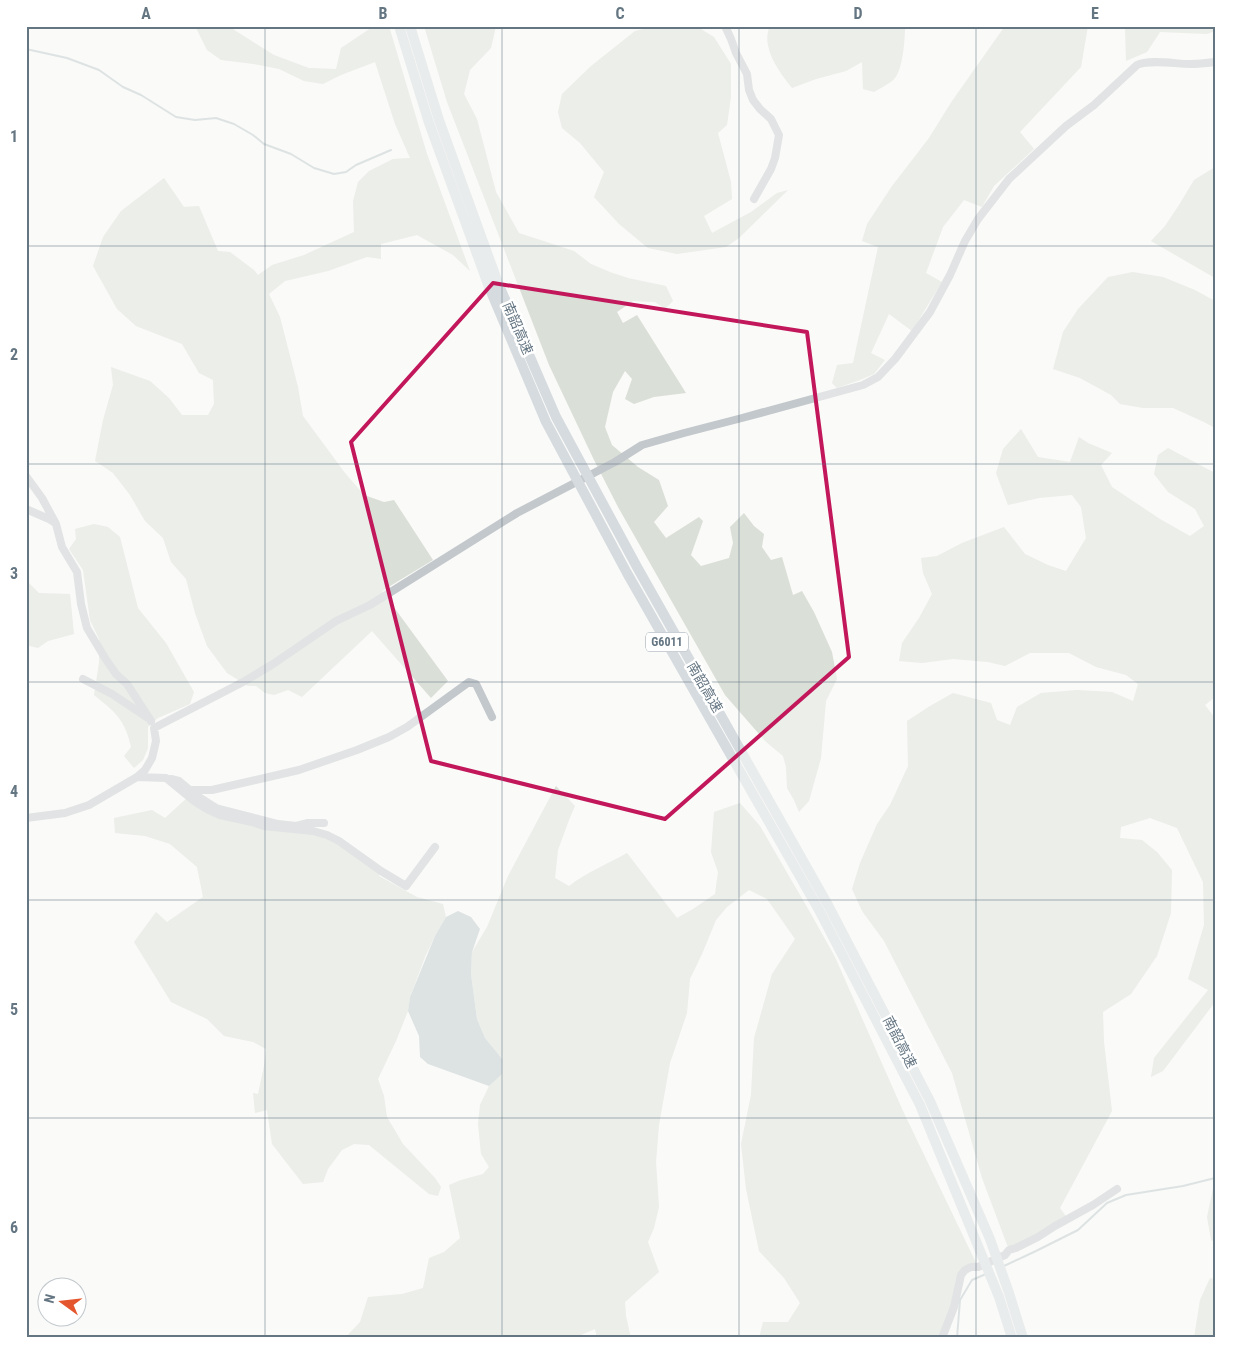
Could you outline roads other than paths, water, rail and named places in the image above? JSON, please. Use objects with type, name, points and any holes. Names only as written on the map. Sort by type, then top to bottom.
[{"type":"highway","name":"南韶高速","points":[[399,26],[429,123],[488,287],[546,422],[627,573],[819,910],[920,1105],[976,1240],[1023,1338]]},
{"type":"highway","name":"南韶高速","points":[[410,26],[440,120],[498,283],[556,417],[637,567],[828,905],[930,1101],[990,1239],[1004,1295],[1012,1338]]},
{"type":"street","points":[[725,26],[746,74],[748,90],[760,109],[771,119],[779,135],[771,169],[754,199]]},
{"type":"street","points":[[153,724],[245,681],[336,621],[370,605],[540,500],[615,462],[642,445],[863,385],[878,377],[895,359],[930,312],[950,275],[965,241],[978,219],[1009,178],[1066,126],[1125,78],[1136,66],[1150,62],[1191,64],[1215,62]]},
{"type":"street","points":[[26,476],[42,498],[56,524],[62,547],[77,572],[81,604],[87,628],[105,658],[116,674],[127,684],[153,724],[156,741],[152,758],[145,770],[137,777],[89,805],[65,813],[26,818]]},
{"type":"street","points":[[26,509],[49,518],[56,524]]},
{"type":"street","points":[[84,679],[112,694],[153,724]]},
{"type":"street","points":[[189,790],[212,790],[292,772],[357,750],[389,737],[407,727],[469,682],[476,684],[492,717]]},
{"type":"street","points":[[137,777],[166,778],[179,782],[216,808],[278,824],[296,826],[324,823]]},
{"type":"street","points":[[166,778],[194,801],[220,815],[279,829],[313,831],[327,835],[406,886],[435,847]]},
{"type":"street","points":[[942,1338],[954,1307],[961,1275],[965,1270],[971,1267],[978,1267],[1006,1255],[1009,1250],[1033,1240],[1117,1189]]},
{"type":"waterway","points":[[26,49],[67,58],[99,70],[123,87],[141,95],[176,117],[195,120],[216,118],[234,124],[264,144],[291,154],[314,168],[334,174],[346,172],[356,165],[391,150]]},
{"type":"waterway","points":[[1004,1266],[1078,1230],[1107,1203],[1126,1195],[1183,1186],[1215,1178]]},
{"type":"waterway","points":[[957,1338],[960,1300],[972,1280],[986,1274]]}]
